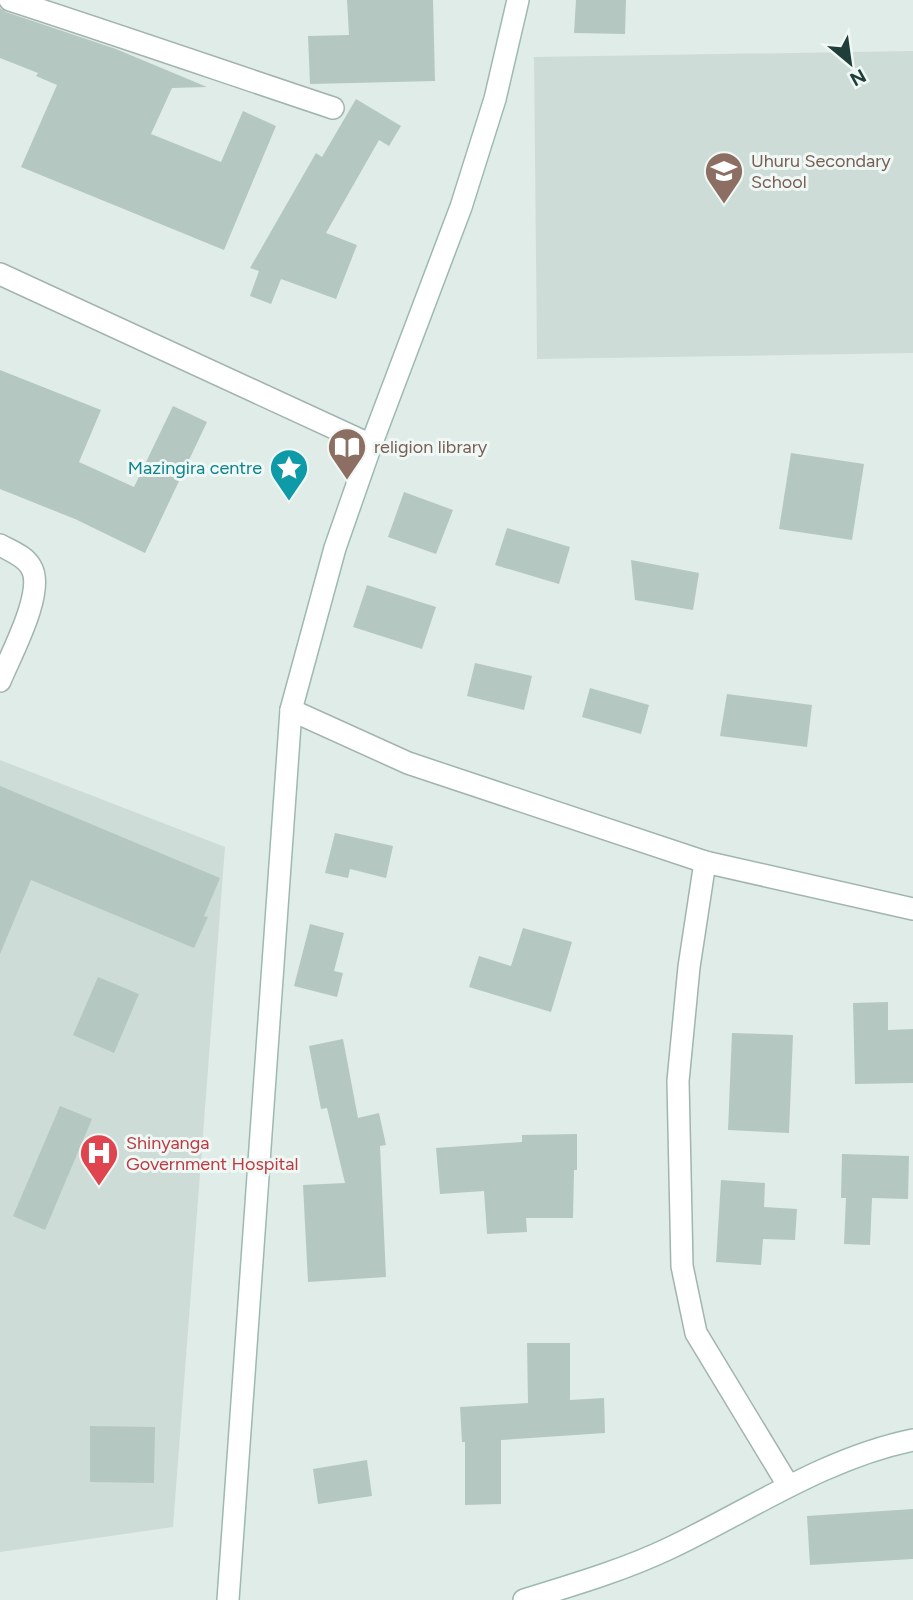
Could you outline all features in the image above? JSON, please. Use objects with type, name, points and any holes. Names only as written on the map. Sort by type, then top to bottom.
[{"type":"street","points":[[10,0],[333,108]]},
{"type":"street","points":[[228,1600],[291,710],[335,548],[461,206],[495,99],[518,0]]},
{"type":"street","points":[[0,274],[371,445]]},
{"type":"street","points":[[0,545],[21,556],[35,575],[28,616],[0,681]]},
{"type":"street","points":[[291,710],[408,763],[705,862],[913,909]]},
{"type":"street","points":[[705,862],[689,967],[678,1081],[682,1266],[696,1333],[788,1485]]},
{"type":"street","points":[[524,1600],[574,1585],[669,1549],[788,1485],[882,1446],[913,1440]]},
{"type":"shaded area","name":"Uhuru Secondary School","points":[[913,51],[913,353],[537,359],[534,57]]},
{"type":"shaded area","name":"Shinyanga Government Hospital","points":[[0,760],[225,847],[173,1527],[0,1552]]},
{"type":"building","points":[[347,0],[433,0],[435,81],[310,84],[308,36],[349,35]]},
{"type":"building","points":[[576,0],[626,0],[625,34],[574,33]]},
{"type":"building","points":[[0,8],[116,49],[207,87],[172,88],[151,134],[221,162],[243,111],[276,126],[224,250],[21,167],[57,85],[36,76],[38,73],[0,58]]},
{"type":"building","points":[[356,99],[401,126],[389,146],[379,140],[326,233],[357,245],[336,299],[281,279],[271,304],[250,296],[259,271],[250,268],[316,153],[322,157]]},
{"type":"building","points":[[0,370],[101,410],[79,462],[134,487],[173,406],[207,422],[145,553],[75,519],[0,489]]},
{"type":"building","points":[[791,453],[864,464],[852,540],[779,529]]},
{"type":"building","points":[[404,492],[453,510],[436,554],[388,537]]},
{"type":"building","points":[[507,528],[570,547],[559,584],[495,565]]},
{"type":"building","points":[[631,560],[699,573],[693,610],[635,600]]},
{"type":"building","points":[[367,585],[436,607],[422,649],[353,627]]},
{"type":"building","points":[[475,663],[532,676],[524,710],[467,696]]},
{"type":"building","points":[[590,688],[649,705],[641,734],[582,717]]},
{"type":"building","points":[[727,694],[812,705],[807,747],[720,736]]},
{"type":"building","points":[[0,786],[220,878],[204,916],[208,917],[194,948],[31,880],[0,954]]},
{"type":"building","points":[[335,833],[393,846],[386,878],[350,869],[348,878],[325,873]]},
{"type":"building","points":[[310,924],[344,933],[334,971],[343,973],[337,997],[294,986]]},
{"type":"building","points":[[523,928],[572,942],[551,1012],[469,987],[479,956],[511,966]]},
{"type":"building","points":[[98,977],[139,994],[114,1053],[73,1035]]},
{"type":"building","points":[[888,1002],[888,1030],[913,1029],[913,1083],[855,1084],[853,1003]]},
{"type":"building","points":[[732,1033],[793,1035],[789,1133],[728,1130]]},
{"type":"building","points":[[343,1039],[358,1118],[379,1113],[386,1145],[380,1146],[386,1277],[308,1282],[303,1185],[345,1183],[327,1108],[321,1109],[309,1046]]},
{"type":"building","points":[[60,1106],[92,1119],[45,1230],[13,1216]]},
{"type":"building","points":[[577,1134],[573,1218],[526,1218],[527,1232],[487,1234],[484,1191],[440,1194],[436,1148],[522,1142],[522,1135]]},
{"type":"building","points":[[842,1154],[909,1156],[908,1199],[872,1198],[870,1245],[844,1244],[846,1198],[841,1198]]},
{"type":"building","points":[[721,1180],[765,1183],[764,1207],[797,1209],[795,1240],[763,1239],[761,1265],[716,1262]]},
{"type":"building","points":[[527,1343],[570,1343],[570,1400],[604,1398],[605,1433],[501,1440],[501,1504],[465,1505],[465,1442],[462,1442],[460,1407],[528,1403]]},
{"type":"building","points":[[90,1426],[155,1427],[154,1483],[90,1482]]},
{"type":"building","points":[[367,1460],[372,1496],[318,1504],[313,1469]]},
{"type":"building","points":[[913,1509],[913,1559],[810,1565],[807,1516]]},
{"type":"place","name":"Uhuru Secondary School","points":[[724,205]]},
{"type":"place","name":"religion library","points":[[347,481]]},
{"type":"place","name":"Mazingira centre","points":[[289,502]]},
{"type":"place","name":"Shinyanga Government Hospital","points":[[99,1187]]}]
